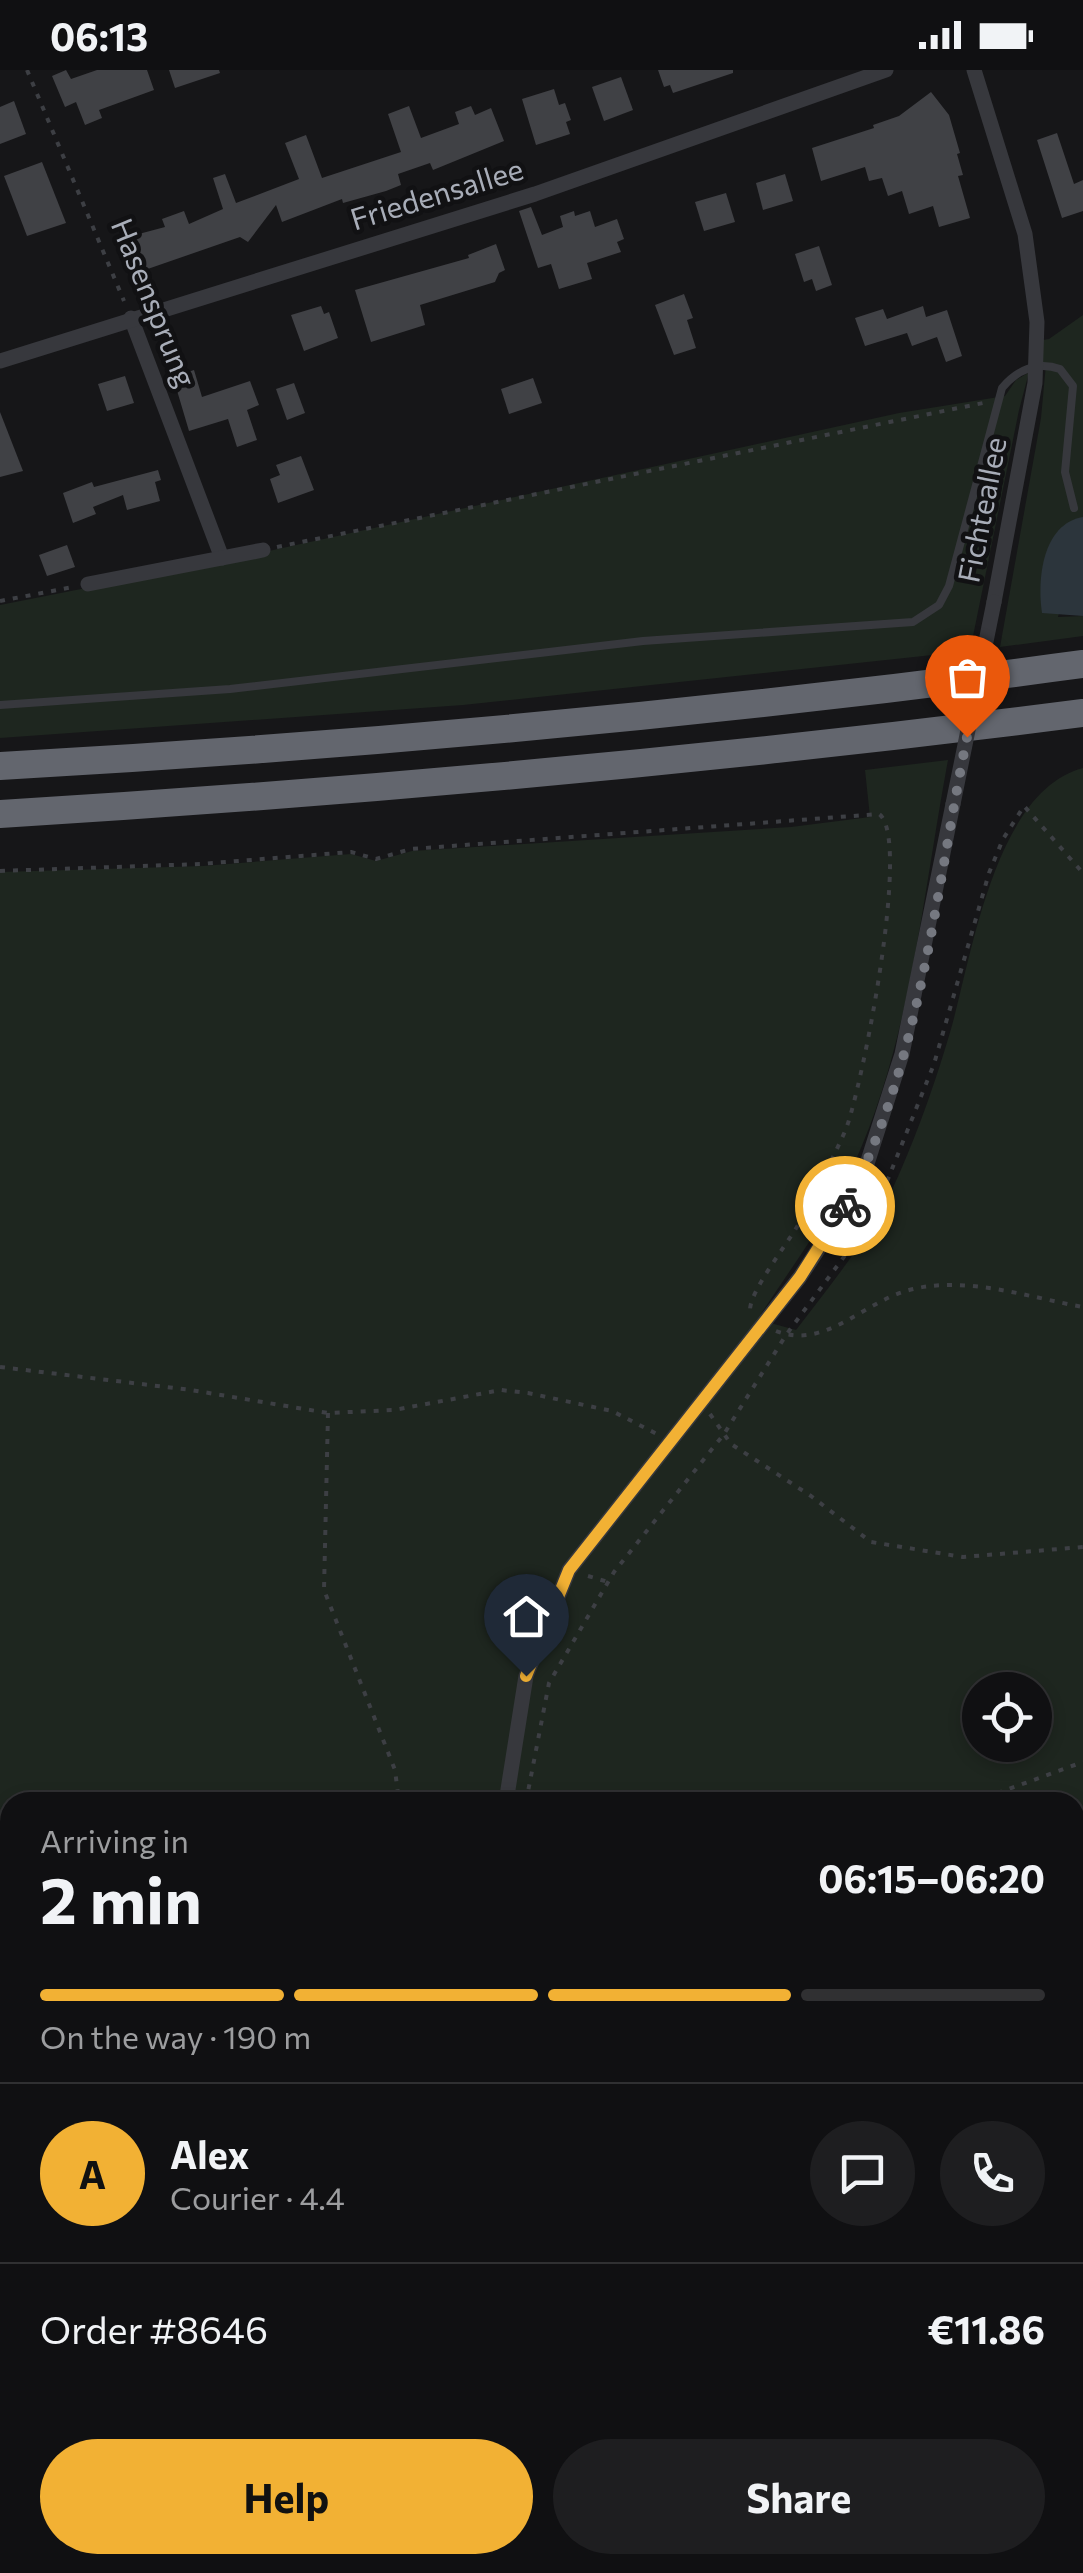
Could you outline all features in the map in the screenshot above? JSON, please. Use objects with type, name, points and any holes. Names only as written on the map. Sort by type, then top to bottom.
[{"type":"highway","points":[[0,766],[380,741],[718,708],[1083,664]]},
{"type":"highway","points":[[0,814],[277,797],[570,772],[1083,713]]},
{"type":"street","name":"Friedensallee","points":[[0,361],[535,194],[886,70]]},
{"type":"street","name":"Fichteallee","points":[[508,1792],[526,1676],[569,1570],[762,1326],[824,1241],[866,1167],[894,1088],[954,804],[1037,366],[1025,234],[974,70]]},
{"type":"street","name":"Hasensprung","points":[[132,318],[222,558]]},
{"type":"street","points":[[88,584],[263,550]]},
{"type":"lane","points":[[0,704],[230,689],[643,641],[913,622],[939,605],[949,586],[998,400],[1011,378],[1037,366],[1060,368],[1073,386],[1065,472],[1074,508]]},
{"type":"path","name":"Hasensprung","points":[[27,70],[132,318]]},
{"type":"path","points":[[263,550],[998,400]]},
{"type":"path","points":[[0,601],[88,584]]},
{"type":"path","points":[[528,1792],[549,1684],[614,1572],[724,1434],[786,1335],[855,1243],[883,1194],[934,1064],[990,873],[1003,839],[1024,806],[1083,873]]},
{"type":"path","points":[[0,871],[200,864],[351,852],[376,860],[412,849],[879,814],[890,826],[892,860],[865,1063],[846,1129],[797,1226],[748,1307],[762,1326],[786,1335],[824,1332],[907,1290],[939,1285],[969,1286],[1083,1308]]},
{"type":"path","points":[[0,1367],[190,1390],[328,1413],[394,1410],[501,1390],[528,1392],[591,1404],[628,1416],[669,1443]]},
{"type":"path","points":[[702,1402],[731,1444],[811,1496],[871,1542],[963,1557],[1083,1547]]},
{"type":"path","points":[[328,1413],[324,1590],[396,1770],[398,1792]]},
{"type":"path","points":[[1000,1792],[1083,1762]]},
{"type":"shaded area","points":[[1083,315],[1083,517],[1058,617],[1083,616],[1083,636],[1000,647],[1041,418],[1046,364],[1028,376],[970,651],[463,705],[0,738],[0,605],[223,561],[899,413],[1005,396],[1016,380],[1028,373],[1031,342],[1049,339]]},
{"type":"shaded area","points":[[1083,517],[1083,616],[1042,613],[1045,555],[1059,530]]},
{"type":"shaded area","points":[[948,760],[913,965],[873,1116],[833,1203],[761,1314],[774,1324],[796,1330],[866,1234],[900,1172],[940,1065],[979,920],[1008,841],[1028,808],[1053,783],[1083,768],[1083,1792],[0,1792],[0,872],[203,866],[351,854],[376,861],[412,851],[791,827],[870,817],[865,770]]},
{"type":"building","points":[[66,70],[71,79],[97,70],[147,70],[154,90],[99,110],[102,118],[85,125],[76,102],[65,107],[52,76]]},
{"type":"building","points":[[169,70],[219,70],[220,73],[175,88]]},
{"type":"building","points":[[658,70],[733,73],[673,93],[670,85],[664,87]]},
{"type":"building","points":[[621,77],[633,110],[604,121],[592,87]]},
{"type":"building","points":[[554,89],[559,105],[565,103],[571,120],[566,122],[570,134],[536,145],[522,99]]},
{"type":"building","points":[[931,92],[949,115],[960,153],[957,154],[963,175],[958,176],[970,218],[939,227],[933,206],[909,214],[902,191],[888,196],[882,178],[869,181],[865,167],[821,181],[812,148],[874,128],[873,125],[899,116]]},
{"type":"building","points":[[14,101],[26,134],[0,144],[0,107]]},
{"type":"building","points":[[409,106],[421,138],[459,124],[455,112],[471,106],[475,115],[491,108],[504,141],[433,170],[430,163],[398,174],[401,185],[386,191],[343,203],[342,199],[282,222],[276,205],[248,242],[240,237],[139,272],[137,266],[128,268],[120,239],[165,227],[162,219],[184,211],[189,224],[223,209],[213,178],[225,174],[236,203],[299,179],[285,143],[306,135],[322,178],[401,152],[388,114]]},
{"type":"building","points":[[1057,133],[1074,184],[1083,180],[1083,211],[1062,218],[1037,140]]},
{"type":"building","points":[[42,162],[66,223],[27,236],[4,176]]},
{"type":"building","points":[[785,174],[793,201],[763,210],[756,183]]},
{"type":"building","points":[[726,193],[735,222],[704,231],[695,202]]},
{"type":"building","points":[[531,207],[542,235],[563,227],[560,216],[574,211],[575,216],[590,211],[595,227],[617,219],[624,239],[617,242],[621,252],[587,263],[592,279],[559,289],[551,264],[538,268],[519,211]]},
{"type":"building","points":[[496,244],[505,270],[495,282],[420,305],[425,325],[371,342],[355,290],[469,258],[468,255]]},
{"type":"building","points":[[819,246],[832,285],[816,291],[812,279],[804,282],[795,254]]},
{"type":"building","points":[[684,294],[693,318],[687,320],[696,348],[674,355],[655,305]]},
{"type":"building","points":[[321,306],[324,314],[329,312],[338,338],[304,351],[291,315]]},
{"type":"building","points":[[923,306],[926,317],[947,310],[962,356],[946,362],[937,337],[912,346],[907,333],[865,346],[855,318],[883,309],[887,319]]},
{"type":"building","points":[[194,370],[202,397],[250,381],[259,405],[247,410],[257,440],[237,447],[228,419],[189,431],[173,377]]},
{"type":"building","points":[[125,376],[134,403],[107,411],[98,384]]},
{"type":"building","points":[[533,378],[542,403],[509,414],[501,389]]},
{"type":"building","points":[[294,383],[305,413],[287,420],[276,389]]},
{"type":"building","points":[[0,412],[23,471],[0,477]]},
{"type":"building","points":[[301,456],[314,490],[278,503],[270,479],[280,475],[276,465]]},
{"type":"building","points":[[158,470],[161,480],[155,482],[160,501],[127,510],[123,495],[93,507],[96,514],[73,523],[63,493],[92,482],[94,487]]},
{"type":"building","points":[[67,545],[75,567],[47,576],[39,555]]},
{"type":"way so far","points":[[845,1206],[866,1167],[894,1088],[967,737]]},
{"type":"route","points":[[526,1676],[569,1570],[800,1277],[845,1206]]}]
